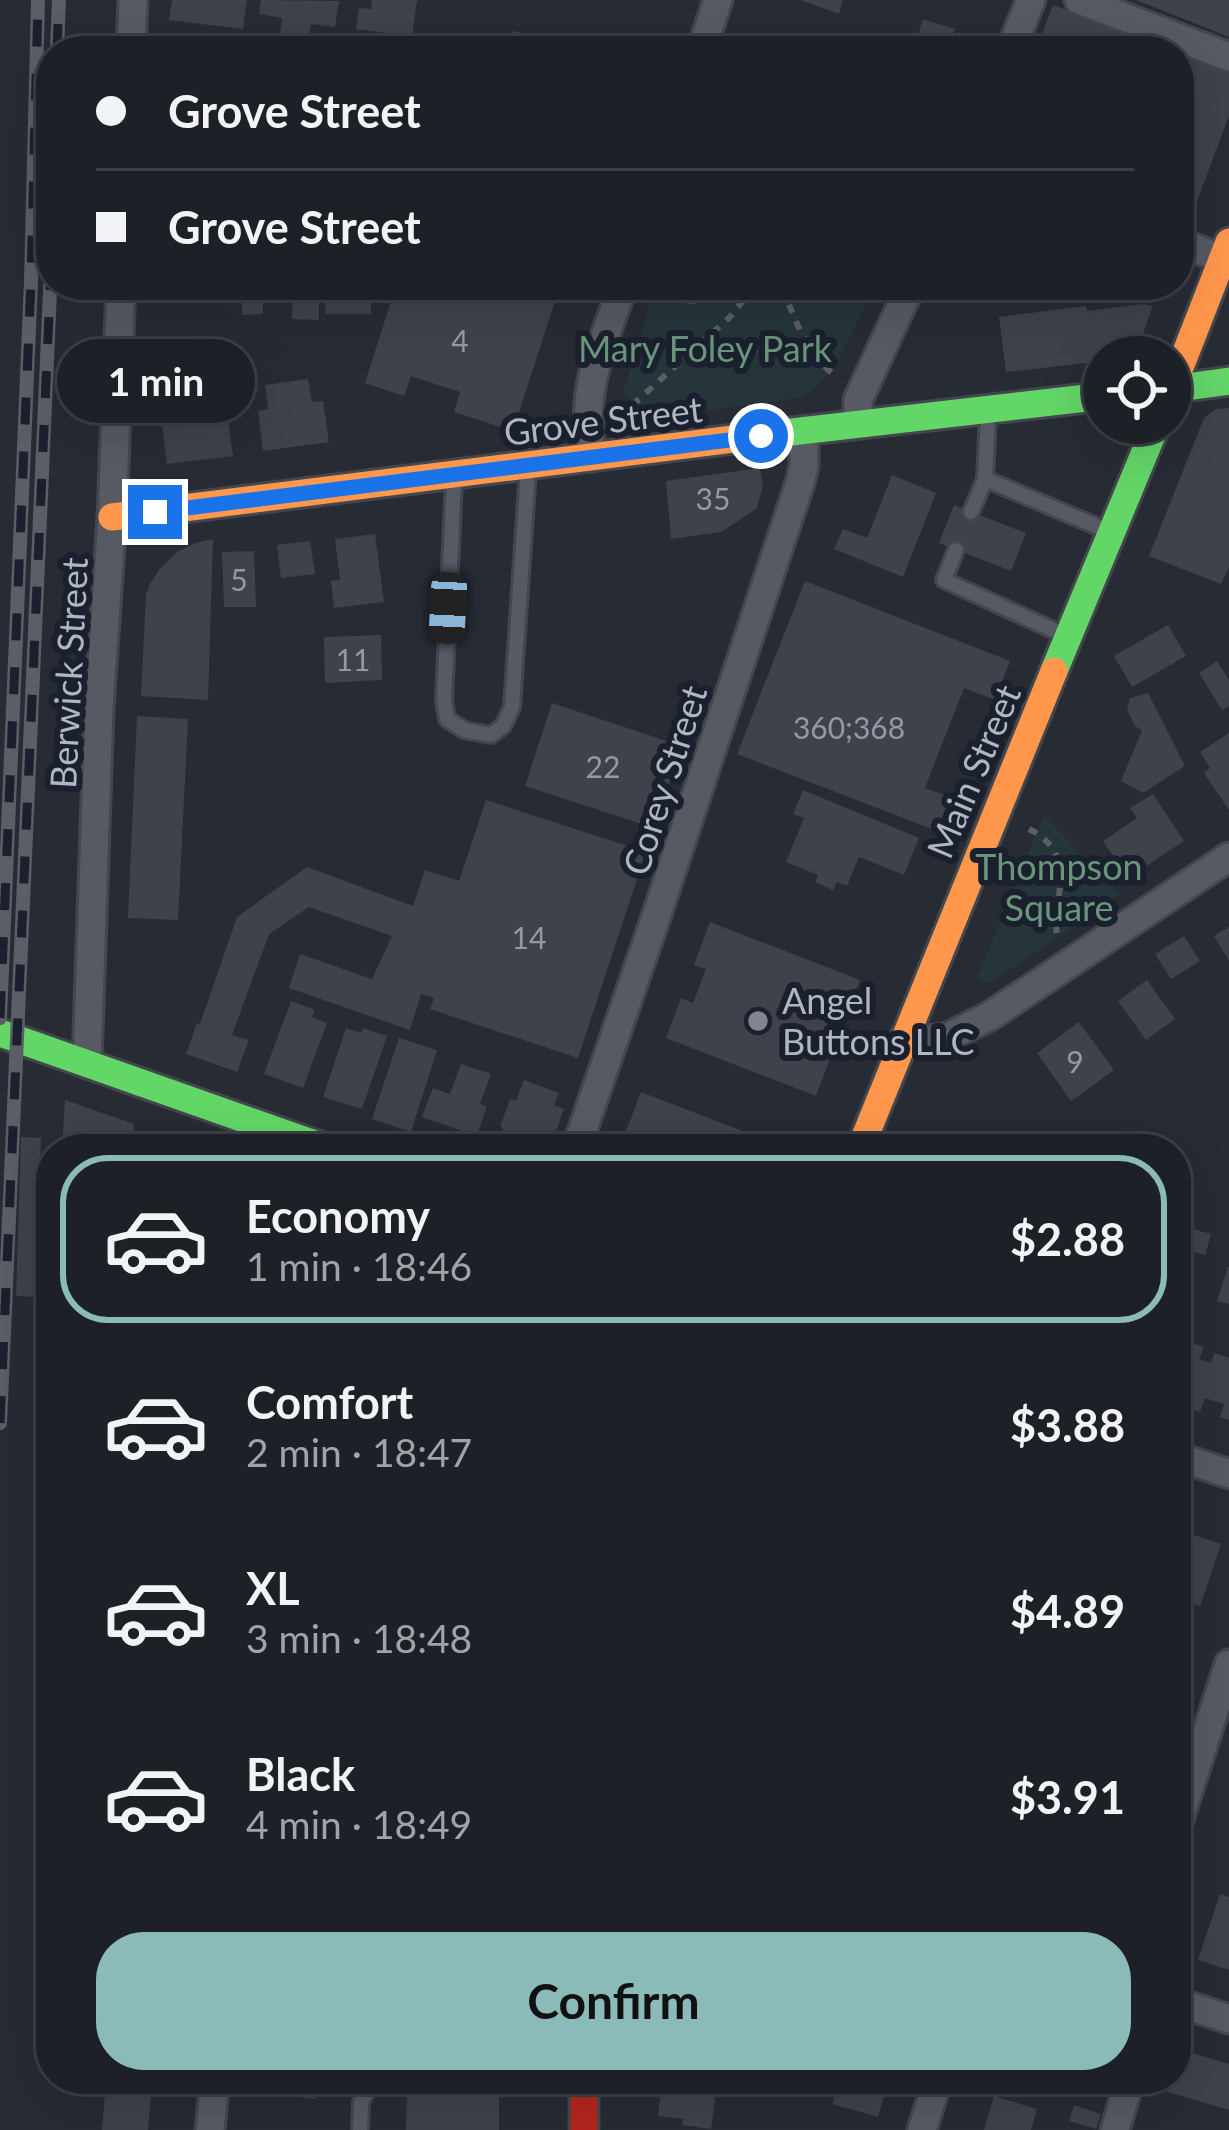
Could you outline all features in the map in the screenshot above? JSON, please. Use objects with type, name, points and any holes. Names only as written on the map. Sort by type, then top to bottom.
[{"type":"main road","points":[[1226,251],[1229,290]]},
{"type":"main road","points":[[1191,339],[1226,251]]},
{"type":"main road","points":[[1191,387],[1229,381]]},
{"type":"main road","name":"Grove Street","points":[[112,517],[529,466],[590,450],[1083,398]]},
{"type":"main road","name":"Main Street","points":[[866,1134],[1148,444]]},
{"type":"main road","points":[[0,1033],[281,1134]]},
{"type":"main road","points":[[584,2094],[584,2130]]},
{"type":"street","points":[[132,36],[133,0]]},
{"type":"street","points":[[706,36],[718,0]]},
{"type":"street","points":[[1016,36],[1031,0]]},
{"type":"street","points":[[1079,0],[1174,36]]},
{"type":"street","points":[[1194,44],[1229,57]]},
{"type":"street","points":[[1194,245],[1226,251]]},
{"type":"street","name":"Berwick Street","points":[[87,1064],[120,300]]},
{"type":"street","points":[[590,450],[586,426],[589,387],[618,300]]},
{"type":"street","points":[[858,423],[858,400],[904,300]]},
{"type":"street","name":"Corey Street","points":[[581,1134],[803,473],[804,430]]},
{"type":"street","points":[[905,1036],[946,1038],[990,1016],[1229,857]]},
{"type":"street","points":[[1191,1461],[1229,1474]]},
{"type":"street","points":[[1191,1782],[1229,1664]]},
{"type":"street","points":[[1191,2007],[1229,2019]]},
{"type":"street","points":[[210,2130],[214,2094]]},
{"type":"street","points":[[922,2130],[933,2094]]},
{"type":"street","points":[[1115,2130],[1126,2094]]},
{"type":"lane","points":[[971,512],[985,479],[988,408]]},
{"type":"lane","points":[[454,475],[444,700],[447,719],[464,730],[490,735],[503,726],[512,707],[529,466]]},
{"type":"lane","points":[[985,479],[1112,532]]},
{"type":"lane","points":[[956,550],[944,580],[1068,637]]},
{"type":"lane","points":[[360,2130],[366,2094]]},
{"type":"path","points":[[590,450],[730,317],[742,300]]},
{"type":"path","points":[[789,300],[819,362],[832,374],[863,387]]},
{"type":"path","points":[[995,813],[1048,841],[1062,878],[1057,938],[1072,962]]},
{"type":"green space","name":"Mary Foley Park","points":[[651,300],[867,300],[837,362],[802,398],[653,418],[639,411],[623,392]]},
{"type":"green space","name":"Thompson Square","points":[[1044,815],[1121,895],[989,983],[977,978]]},
{"type":"building","points":[[172,0],[247,0],[243,29],[169,20]]},
{"type":"building","points":[[261,0],[339,1],[335,27],[311,24],[309,36],[280,33],[282,18],[259,14]]},
{"type":"building","points":[[372,0],[417,0],[412,36],[356,29],[359,8],[371,9]]},
{"type":"building","points":[[800,0],[843,0],[839,14]]},
{"type":"building","points":[[1136,0],[1229,0],[1229,37]]},
{"type":"building","points":[[1053,5],[1135,36],[1042,36]]},
{"type":"building","points":[[923,19],[955,29],[952,36],[918,36]]},
{"type":"building","points":[[1194,58],[1229,71],[1229,116],[1194,209]]},
{"type":"building","points":[[242,300],[263,300],[263,314],[242,315]]},
{"type":"building","points":[[293,300],[319,300],[319,320],[292,319]]},
{"type":"building","points":[[326,300],[371,300],[371,314],[325,314]]},
{"type":"building","points":[[391,300],[555,301],[513,431],[454,412],[460,392],[411,376],[404,396],[365,383]]},
{"type":"building","points":[[1086,306],[1087,311],[1153,306],[1142,336],[1083,336],[1083,363],[1006,372],[999,317]]},
{"type":"building","points":[[308,379],[312,402],[323,401],[329,442],[263,451],[258,411],[268,409],[265,385]]},
{"type":"building","points":[[214,387],[217,414],[227,413],[233,456],[167,464],[158,395]]},
{"type":"building","points":[[1229,408],[1229,567],[1221,584],[1149,556],[1204,418],[1215,409]]},
{"type":"building","points":[[760,468],[763,487],[756,509],[721,532],[671,539],[666,481]]},
{"type":"building","points":[[892,475],[936,493],[903,577],[834,549],[843,529],[867,538]]},
{"type":"building","points":[[954,505],[1026,533],[1011,571],[939,543]]},
{"type":"building","points":[[375,534],[384,602],[334,608],[331,581],[340,580],[335,539]]},
{"type":"building","points":[[213,539],[208,700],[141,696],[150,584],[177,552]]},
{"type":"building","points":[[310,541],[315,574],[281,578],[277,545]]},
{"type":"building","points":[[254,551],[256,607],[224,607],[222,552]]},
{"type":"building","points":[[805,581],[1010,661],[995,700],[964,688],[925,788],[950,797],[937,831],[737,754]]},
{"type":"building","points":[[1168,625],[1186,656],[1132,687],[1114,656]]},
{"type":"building","points":[[381,635],[382,680],[325,683],[324,637]]},
{"type":"building","points":[[1217,661],[1229,680],[1229,706],[1222,710],[1199,673]]},
{"type":"building","points":[[1148,693],[1185,766],[1143,793],[1121,781],[1142,730],[1127,710],[1130,698]]},
{"type":"building","points":[[552,703],[682,746],[654,828],[525,786]]},
{"type":"building","points":[[137,716],[188,719],[178,920],[128,918]]},
{"type":"building","points":[[1229,733],[1229,810],[1204,773],[1210,768],[1200,752]]},
{"type":"building","points":[[803,790],[919,838],[904,875],[859,857],[847,886],[837,882],[833,890],[815,882],[818,875],[786,862],[804,818],[793,814]]},
{"type":"building","points":[[1153,794],[1184,841],[1128,878],[1103,841],[1137,818],[1130,808]]},
{"type":"building","points":[[486,800],[646,852],[578,1058],[430,1009],[434,998],[421,994],[410,1030],[289,988],[300,954],[372,979],[392,936],[309,907],[269,934],[232,1035],[249,1040],[237,1072],[186,1054],[237,917],[307,867],[413,906],[425,870],[459,881]]},
{"type":"building","name":"Angel Buttons LLC","points":[[710,922],[860,980],[816,1096],[666,1038],[681,998],[693,1003],[706,969],[694,965]]},
{"type":"building","points":[[1229,927],[1229,961],[1214,936]]},
{"type":"building","points":[[1184,936],[1200,961],[1171,979],[1155,954]]},
{"type":"building","points":[[1147,980],[1175,1019],[1146,1040],[1118,1001]]},
{"type":"building","points":[[291,1001],[315,1010],[312,1017],[327,1023],[303,1088],[264,1074]]},
{"type":"building","points":[[1079,1022],[1114,1070],[1071,1101],[1037,1053]]},
{"type":"building","points":[[346,1028],[387,1036],[362,1109],[323,1097]]},
{"type":"building","points":[[399,1038],[437,1050],[411,1132],[372,1119]]},
{"type":"building","points":[[461,1064],[491,1074],[480,1104],[487,1106],[478,1134],[422,1117],[433,1088],[450,1094]]},
{"type":"building","points":[[524,1080],[559,1093],[554,1105],[564,1109],[555,1134],[504,1134],[500,1126],[510,1099],[516,1101]]},
{"type":"building","points":[[641,1092],[750,1134],[625,1134]]},
{"type":"building","points":[[65,1100],[134,1124],[134,1134],[63,1134]]},
{"type":"building","points":[[21,1137],[36,1138],[35,1297],[16,1296]]},
{"type":"building","points":[[1191,1228],[1211,1234],[1205,1255],[1191,1251]]},
{"type":"building","points":[[1229,1267],[1229,1304],[1217,1301]]},
{"type":"building","points":[[1191,1342],[1204,1347],[1199,1359],[1211,1363],[1214,1353],[1229,1358],[1229,1420],[1220,1417],[1224,1404],[1205,1398],[1200,1412],[1191,1409]]},
{"type":"building","points":[[1191,1534],[1221,1544],[1200,1606],[1191,1603]]},
{"type":"building","points":[[1220,1894],[1229,1897],[1229,1970],[1198,1960]]},
{"type":"building","points":[[1191,2053],[1229,2064],[1229,2110],[1175,2094],[1191,2094]]},
{"type":"building","points":[[105,2094],[151,2094],[148,2130],[102,2130]]},
{"type":"building","points":[[275,2094],[316,2094],[316,2099]]},
{"type":"building","points":[[407,2094],[499,2094],[499,2130],[406,2130]]},
{"type":"building","points":[[660,2094],[716,2094],[711,2129],[658,2116]]},
{"type":"building","points":[[885,2094],[878,2117],[832,2104],[835,2095]]},
{"type":"building","points":[[994,2096],[1037,2109],[1031,2130],[984,2130]]},
{"type":"building","points":[[1074,2105],[1101,2114],[1096,2129],[1069,2121]]},
{"type":"railway","points":[[37,36],[38,0]]},
{"type":"railway","points":[[58,36],[59,0]]},
{"type":"railway","points":[[0,1018],[36,80]]},
{"type":"railway","points":[[0,1423],[50,300]]},
{"type":"traffic: fast","points":[[1191,386],[1229,381]]},
{"type":"traffic: fast","points":[[757,436],[1083,398]]},
{"type":"traffic: fast","points":[[1054,671],[1148,444]]},
{"type":"traffic: fast","points":[[0,1033],[286,1134]]},
{"type":"traffic: slow","points":[[1191,339],[1229,242]]},
{"type":"traffic: slow","points":[[112,517],[757,436]]},
{"type":"traffic: slow","points":[[866,1134],[1054,671]]},
{"type":"traffic: jam","points":[[584,2094],[584,2130]]},
{"type":"place","name":"Angel Buttons LLC","points":[[758,1021]]},
{"type":"route","points":[[155,512],[761,436]]}]
